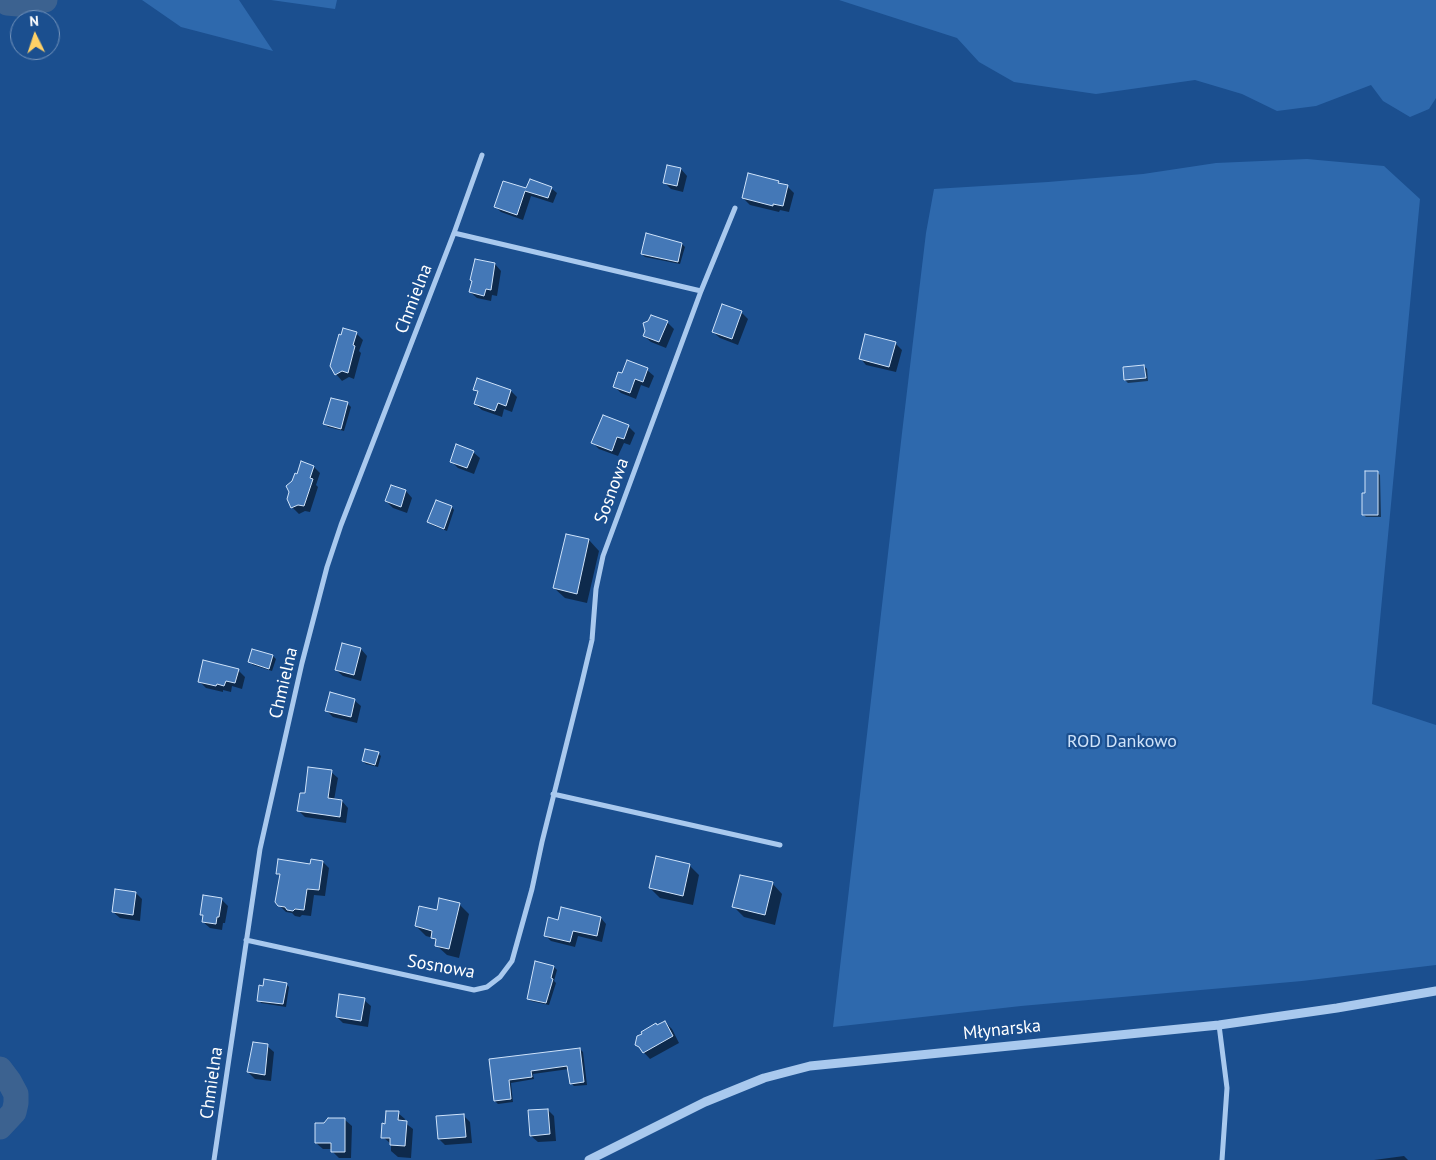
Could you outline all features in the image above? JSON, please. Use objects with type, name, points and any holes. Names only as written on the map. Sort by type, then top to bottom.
[{"type":"street","name":"Chmielna","points":[[214,1160],[265,824],[302,663],[331,552],[454,233],[482,155]]},
{"type":"street","name":"Sosnowa","points":[[246,940],[474,990],[487,986],[500,977],[512,961],[532,889],[553,794],[592,640],[596,589],[604,556],[701,290],[735,208]]},
{"type":"street","points":[[454,233],[701,290]]},
{"type":"street","points":[[553,794],[780,845]]},
{"type":"street","name":"Młynarska","points":[[589,1160],[705,1102],[764,1078],[810,1066],[1219,1025],[1436,991]]},
{"type":"street","points":[[1219,1025],[1228,1088],[1222,1160]]},
{"type":"green space","points":[[142,0],[239,0],[273,51],[181,27]]},
{"type":"green space","points":[[271,0],[337,0],[335,9]]},
{"type":"green space","points":[[839,0],[1436,0],[1436,98],[1429,109],[1410,117],[1383,101],[1371,85],[1316,106],[1277,111],[1242,94],[1195,80],[1096,94],[1014,82],[979,62],[957,38]]},
{"type":"green space","name":"ROD Dankowo","points":[[1307,159],[1384,166],[1420,199],[1372,704],[1436,725],[1436,965],[1302,981],[1021,1006],[833,1027],[926,233],[934,189],[1143,174],[1216,163]]},
{"type":"building","points":[[667,165],[681,168],[677,186],[663,183]]},
{"type":"building","points":[[748,173],[788,185],[783,206],[773,204],[773,206],[742,198]]},
{"type":"building","points":[[530,179],[552,187],[548,198],[525,191],[517,215],[494,207],[503,181],[526,188]]},
{"type":"building","points":[[646,233],[682,243],[678,262],[641,254]]},
{"type":"building","points":[[475,259],[495,263],[491,290],[486,289],[484,296],[469,292]]},
{"type":"building","points":[[722,304],[742,311],[732,339],[712,332]]},
{"type":"building","points":[[651,315],[668,321],[659,342],[643,336],[645,331],[643,323],[648,321]]},
{"type":"building","points":[[343,328],[357,332],[353,345],[355,346],[348,373],[342,371],[335,375],[330,366],[339,334],[341,335]]},
{"type":"building","points":[[865,334],[896,342],[889,367],[859,359]]},
{"type":"building","points":[[627,360],[648,368],[643,382],[635,379],[630,393],[613,387],[618,372],[622,373]]},
{"type":"building","points":[[1144,365],[1146,378],[1124,380],[1123,367]]},
{"type":"building","points":[[477,378],[511,390],[506,406],[498,403],[495,411],[474,404],[478,391],[473,390]]},
{"type":"building","points":[[331,398],[348,402],[341,429],[323,424]]},
{"type":"building","points":[[603,415],[629,425],[624,439],[617,437],[612,451],[591,443]]},
{"type":"building","points":[[456,444],[474,451],[467,468],[450,462]]},
{"type":"building","points":[[301,461],[314,466],[310,478],[313,479],[304,506],[298,505],[291,508],[287,499],[289,492],[286,486],[292,481],[295,473],[297,474]]},
{"type":"building","points":[[1365,471],[1378,471],[1378,515],[1362,515]]},
{"type":"building","points":[[391,485],[406,490],[401,507],[385,501]]},
{"type":"building","points":[[436,500],[452,506],[444,529],[427,522]]},
{"type":"building","points":[[566,534],[589,539],[577,594],[553,588]]},
{"type":"building","points":[[342,643],[361,648],[354,675],[335,670]]},
{"type":"building","points":[[252,649],[273,655],[269,669],[248,662]]},
{"type":"building","points":[[203,660],[239,669],[235,683],[226,681],[224,686],[217,684],[216,686],[198,682]]},
{"type":"building","points":[[330,692],[355,699],[351,717],[325,711]]},
{"type":"building","points":[[365,749],[379,752],[375,765],[362,761]]},
{"type":"building","points":[[308,767],[332,770],[328,798],[342,800],[340,817],[297,811],[300,793],[305,793]]},
{"type":"building","points":[[656,856],[690,864],[683,896],[649,888]]},
{"type":"building","points":[[278,859],[310,864],[311,859],[323,861],[319,890],[307,889],[304,910],[287,910],[285,907],[278,906],[275,902],[280,874],[276,874]]},
{"type":"building","points":[[740,875],[773,882],[765,915],[732,907]]},
{"type":"building","points":[[115,889],[136,892],[133,915],[112,912]]},
{"type":"building","points":[[203,895],[222,898],[216,924],[202,922],[203,915],[200,915]]},
{"type":"building","points":[[439,898],[460,903],[449,949],[435,946],[436,939],[431,938],[432,931],[415,926],[419,906],[437,910]]},
{"type":"building","points":[[561,907],[601,917],[597,936],[573,931],[570,942],[544,936],[548,917],[558,920]]},
{"type":"building","points":[[535,961],[554,966],[551,978],[553,979],[546,1003],[527,999]]},
{"type":"building","points":[[264,979],[287,983],[283,1004],[257,1001],[259,985],[263,986]]},
{"type":"building","points":[[339,994],[365,998],[361,1021],[336,1017]]},
{"type":"building","points":[[665,1021],[673,1036],[643,1053],[635,1045],[637,1036],[656,1023],[657,1025]]},
{"type":"building","points":[[253,1042],[268,1044],[265,1075],[247,1072]]},
{"type":"building","points":[[580,1048],[584,1082],[570,1084],[567,1066],[531,1071],[532,1077],[509,1080],[511,1099],[494,1101],[489,1059]]},
{"type":"building","points":[[548,1109],[550,1134],[530,1136],[528,1110]]},
{"type":"building","points":[[386,1111],[399,1111],[398,1120],[407,1121],[405,1146],[390,1145],[390,1138],[381,1138],[382,1123],[385,1124]]},
{"type":"building","points":[[464,1114],[466,1137],[438,1139],[436,1116]]},
{"type":"building","points":[[328,1118],[345,1118],[345,1152],[331,1152],[331,1143],[315,1143],[315,1123],[324,1123]]},
{"type":"waterway","points":[[4,0],[7,3],[18,4],[45,0]]},
{"type":"waterway","points":[[0,1069],[16,1094],[14,1112],[0,1127]]}]
